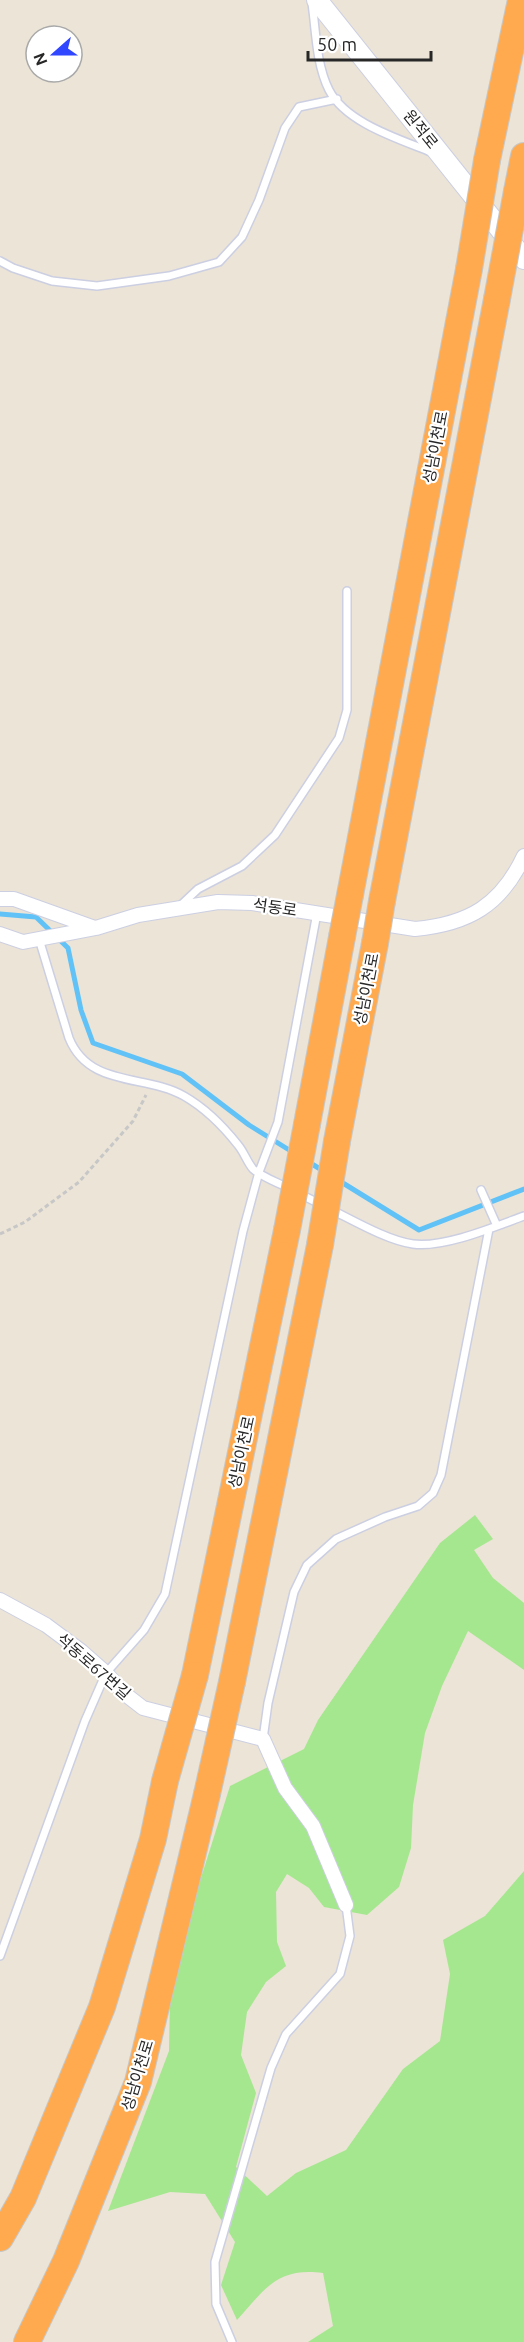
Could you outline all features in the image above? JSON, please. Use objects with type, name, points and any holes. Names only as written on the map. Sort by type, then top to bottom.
[{"type":"highway","name":"성남이천로","points":[[0,2238],[23,2198],[102,2007],[153,1839],[165,1781],[195,1676],[287,1230],[469,269],[487,160],[521,0]]},
{"type":"highway","name":"성남이천로","points":[[27,2342],[66,2261],[138,2082],[207,1794],[232,1682],[320,1245],[337,1141],[524,156]]},
{"type":"street","name":"원적로","points":[[317,0],[524,259]]},
{"type":"street","name":"석동로","points":[[0,934],[23,942],[96,928],[138,915],[218,902],[252,903],[415,929],[452,924],[487,906],[505,889],[524,856]]},
{"type":"street","points":[[0,899],[14,899],[96,928]]},
{"type":"street","name":"석동로67번길","points":[[0,1600],[46,1625],[106,1673],[125,1694],[143,1708],[263,1739]]},
{"type":"street","points":[[263,1739],[285,1788],[313,1826],[346,1905]]},
{"type":"lane","points":[[312,0],[321,67],[330,91],[336,99],[373,129],[442,157]]},
{"type":"lane","points":[[0,261],[13,268],[52,280],[97,286],[169,276],[219,262],[242,237],[259,200],[285,128],[299,106],[336,99]]},
{"type":"lane","points":[[178,908],[198,889],[242,866],[275,835],[339,738],[347,710],[347,591]]},
{"type":"lane","points":[[0,1956],[85,1721],[106,1673],[144,1630],[165,1594],[243,1231],[262,1162],[278,1122],[317,913]]},
{"type":"lane","points":[[41,939],[74,1049],[85,1062],[103,1072],[183,1095],[214,1117],[239,1146],[254,1169],[259,1172],[379,1233],[413,1244],[448,1241],[524,1216]]},
{"type":"lane","points":[[483,1193],[497,1226]]},
{"type":"lane","points":[[263,1739],[268,1703],[294,1592],[307,1564],[336,1539],[385,1517],[418,1506],[433,1493],[441,1475],[489,1229]]},
{"type":"lane","points":[[232,2342],[216,2304],[215,2262],[271,2068],[286,2034],[340,1974],[350,1936],[346,1905]]},
{"type":"path","points":[[0,1234],[25,1222],[79,1182],[133,1121],[150,1085]]},
{"type":"green space","points":[[475,1515],[493,1539],[474,1550],[493,1578],[524,1603],[524,1670],[468,1631],[442,1686],[425,1733],[413,1805],[411,1848],[399,1887],[367,1915],[324,1907],[309,1888],[287,1874],[276,1892],[277,1942],[286,1966],[266,1982],[247,2012],[241,2055],[256,2093],[236,2167],[267,2196],[296,2173],[346,2150],[403,2069],[440,2041],[450,1974],[443,1940],[485,1916],[524,1871],[524,2342],[308,2342],[333,2326],[323,2273],[294,2273],[283,2277],[264,2290],[237,2320],[221,2285],[235,2242],[205,2194],[170,2192],[108,2211],[169,2051],[170,1999],[182,1938],[230,1786],[304,1749],[318,1720],[440,1543]]},
{"type":"waterway","points":[[0,914],[36,917],[68,948],[81,1010],[93,1043],[182,1074],[249,1125],[294,1153]]},
{"type":"waterway","points":[[307,1161],[325,1172]]},
{"type":"waterway","points":[[338,1180],[419,1230],[524,1189]]}]
